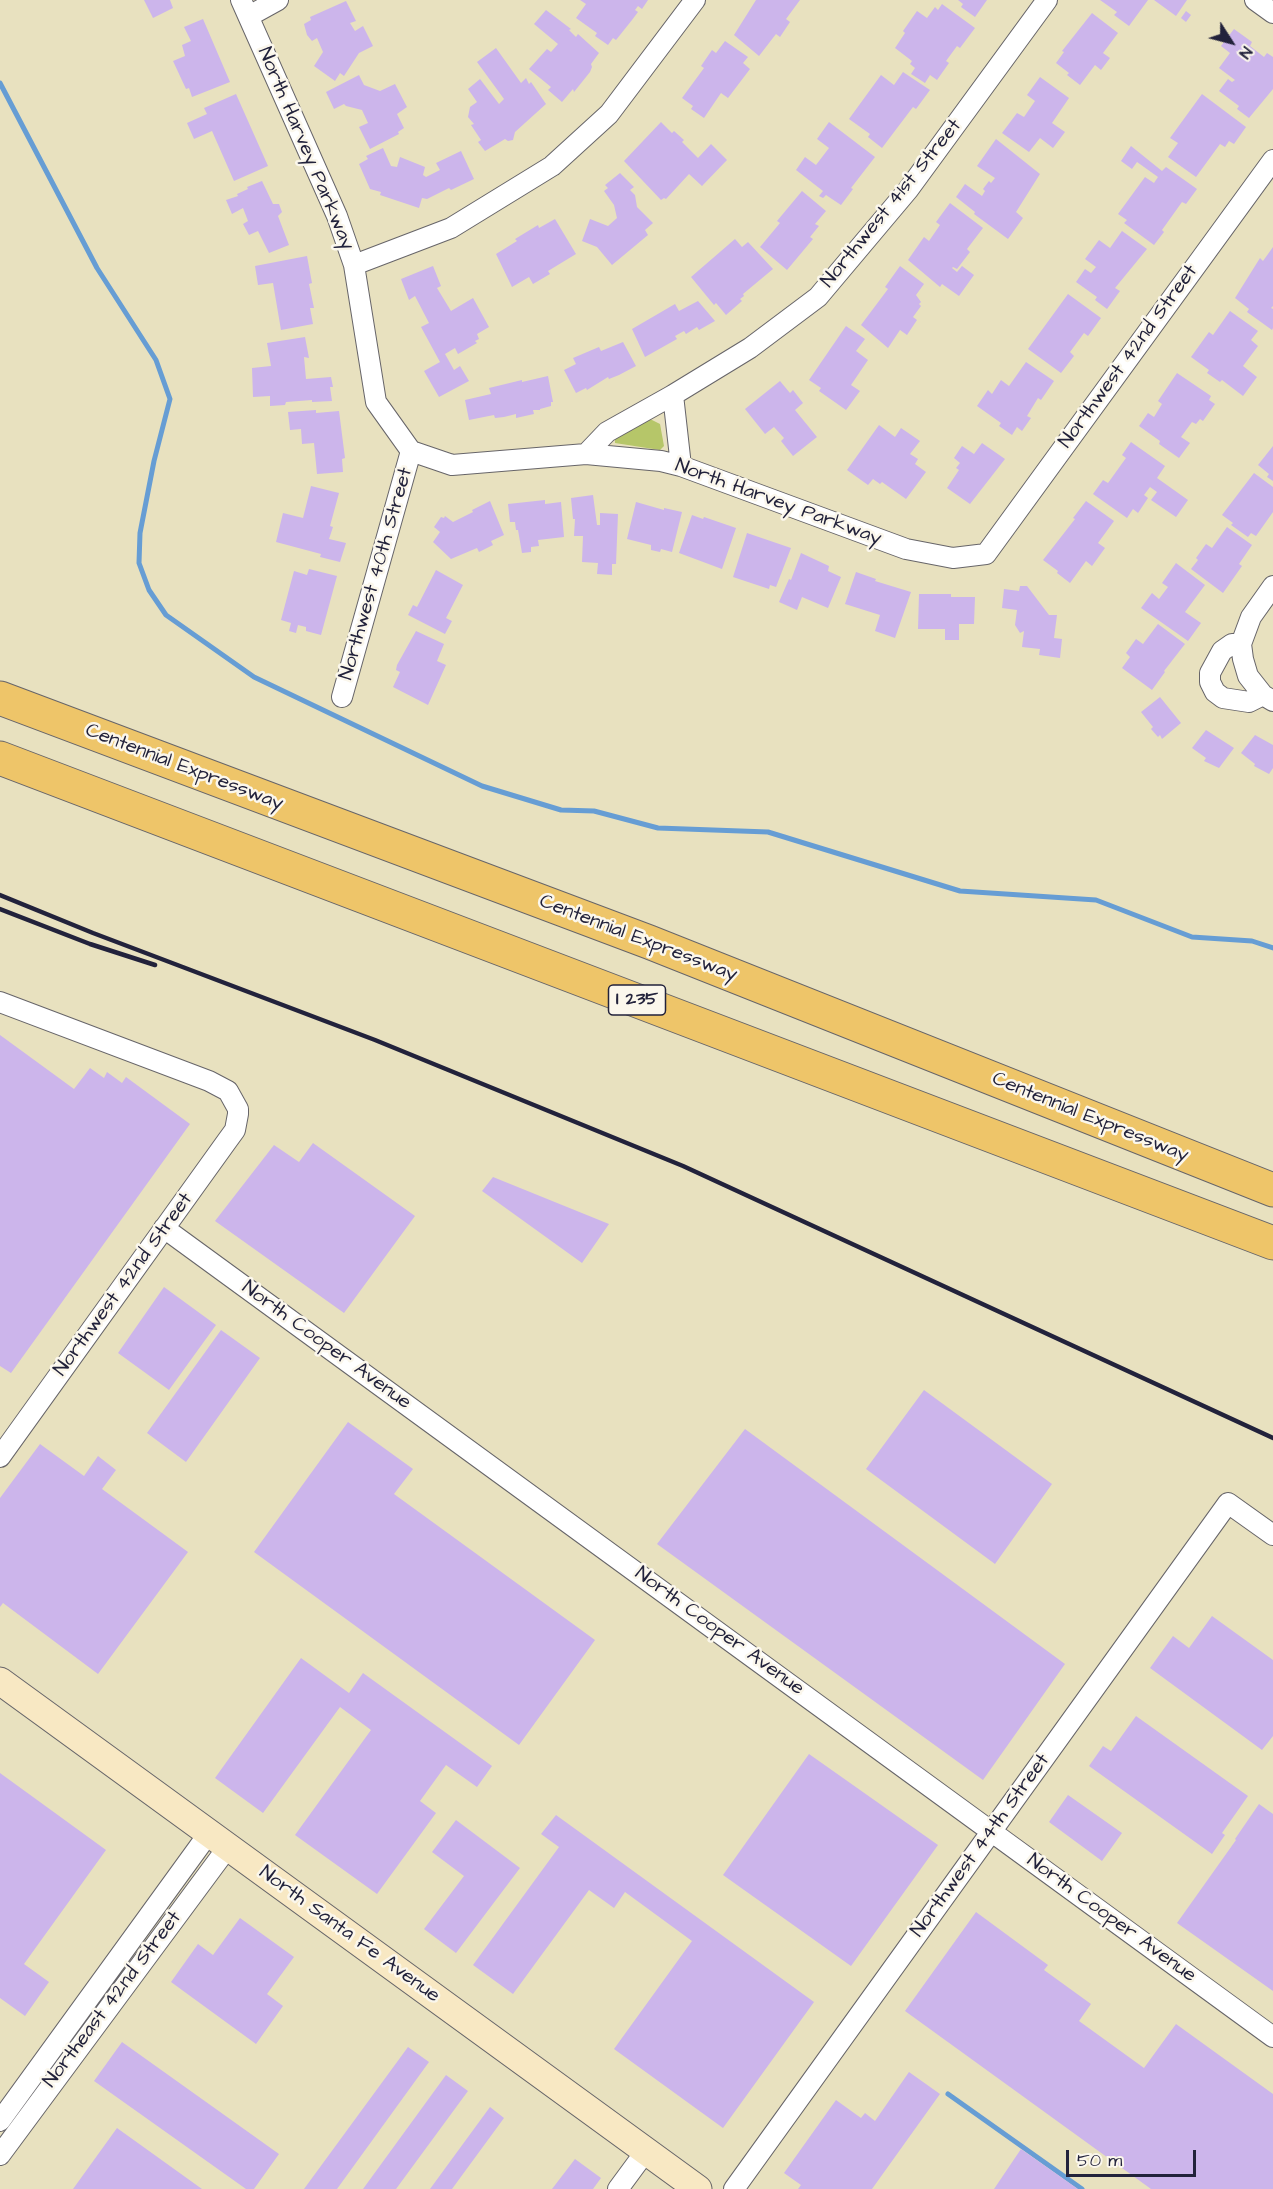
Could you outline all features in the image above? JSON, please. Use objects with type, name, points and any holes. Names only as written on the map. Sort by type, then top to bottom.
[{"type":"highway","points":[[0,685],[45,716]]},
{"type":"highway","name":"Centennial Expressway","points":[[0,698],[649,942],[1273,1190]]},
{"type":"highway","name":"I 235","points":[[0,758],[1273,1243]]},
{"type":"main road","name":"North Santa Fe Avenue","points":[[0,1681],[698,2189]]},
{"type":"street","points":[[245,8],[278,0]]},
{"type":"street","points":[[354,265],[451,228],[552,166],[609,114],[695,0]]},
{"type":"street","name":"Northwest 41st Street","points":[[586,454],[607,432],[750,348],[818,297],[908,190],[1047,0]]},
{"type":"street","points":[[1255,0],[1273,13]]},
{"type":"street","name":"North Harvey Parkway","points":[[245,8],[338,216],[354,265],[376,402],[411,451],[452,465],[586,454],[661,461],[681,466],[906,549],[953,558],[986,554]]},
{"type":"street","name":"Northwest 42nd Street","points":[[986,554],[1273,160]]},
{"type":"street","points":[[673,395],[681,466]]},
{"type":"street","name":"Northwest 40th Street","points":[[342,697],[411,451]]},
{"type":"street","points":[[1268,698],[1248,676],[1242,659],[1241,644],[1251,617],[1273,586]]},
{"type":"street","points":[[1241,644],[1232,644],[1222,651],[1210,673],[1210,682],[1215,692],[1223,698],[1250,702],[1268,698]]},
{"type":"street","name":"Northwest 42nd Street","points":[[0,1002],[209,1081],[228,1091],[238,1109],[235,1130],[0,1457]]},
{"type":"street","name":"North Cooper Avenue","points":[[164,1228],[1273,2037]]},
{"type":"street","name":"Northwest 44th Street","points":[[734,2189],[1228,1503],[1273,1535]]},
{"type":"street","name":"Northeast 42nd Street","points":[[0,2121],[218,1840]]},
{"type":"street","name":"Northeast 42nd Street","points":[[0,2154],[218,1840]]},
{"type":"street","points":[[618,2189],[646,2151]]},
{"type":"green space","points":[[650,419],[660,424],[664,446],[660,450],[615,443],[615,437]]},
{"type":"building","points":[[144,0],[170,0],[173,8],[153,18]]},
{"type":"building","points":[[580,0],[648,0],[642,9],[638,6],[635,10],[638,12],[632,20],[616,40],[613,38],[608,45],[595,36],[597,33],[576,18],[586,4]]},
{"type":"building","points":[[756,0],[800,0],[786,19],[790,22],[780,37],[776,34],[759,56],[734,35]]},
{"type":"building","points":[[958,0],[987,0],[975,17],[961,7],[963,4]]},
{"type":"building","points":[[1100,0],[1148,0],[1129,26],[1114,15],[1117,12]]},
{"type":"building","points":[[1154,0],[1187,0],[1176,16]]},
{"type":"building","points":[[346,1],[356,21],[350,23],[355,31],[363,26],[373,46],[359,53],[344,76],[340,73],[335,81],[314,66],[323,52],[317,38],[312,41],[307,35],[304,24],[311,20],[310,17]]},
{"type":"building","points":[[942,4],[975,28],[960,48],[957,46],[946,61],[949,63],[937,80],[930,75],[925,83],[911,74],[915,68],[910,64],[912,61],[895,48],[905,33],[903,31],[917,11],[927,18],[935,7],[938,10]]},
{"type":"building","points":[[546,10],[571,29],[569,30],[576,37],[578,34],[599,53],[591,64],[590,72],[574,92],[573,89],[562,102],[548,90],[551,87],[529,69],[547,49],[551,52],[558,44],[534,24]]},
{"type":"building","points":[[1186,11],[1191,15],[1186,22],[1181,18]]},
{"type":"building","points":[[1092,13],[1118,33],[1103,53],[1110,58],[1101,70],[1095,65],[1080,85],[1056,63],[1064,52],[1062,51]]},
{"type":"building","points":[[203,19],[230,82],[192,97],[173,61],[185,56],[182,45],[191,41],[184,27]]},
{"type":"building","points":[[1234,29],[1252,42],[1250,46],[1264,57],[1267,53],[1273,57],[1273,89],[1249,118],[1237,109],[1239,106],[1219,91],[1228,79],[1232,82],[1235,80],[1219,68],[1230,53],[1221,46]]},
{"type":"building","points":[[725,41],[748,57],[743,63],[750,69],[728,98],[721,93],[704,118],[691,109],[693,106],[682,98],[704,68],[701,66],[712,50],[716,53]]},
{"type":"building","points":[[496,48],[521,83],[526,78],[529,84],[531,82],[546,104],[515,132],[513,140],[505,139],[485,151],[478,142],[481,140],[471,125],[474,124],[468,117],[470,107],[477,102],[468,89],[480,79],[499,104],[504,99],[477,62]]},
{"type":"building","points":[[903,72],[930,90],[916,109],[913,107],[882,148],[868,137],[870,134],[849,119],[881,75],[894,85]]},
{"type":"building","points":[[359,75],[364,85],[380,91],[395,84],[407,107],[397,114],[404,128],[398,132],[399,134],[370,149],[359,127],[368,123],[362,110],[344,104],[334,109],[326,92]]},
{"type":"building","points":[[1040,77],[1069,98],[1052,123],[1065,132],[1053,148],[1040,138],[1029,152],[1002,133],[1017,113],[1024,117],[1035,101],[1027,95]]},
{"type":"building","points":[[236,94],[268,166],[234,181],[212,131],[194,139],[187,123],[207,114],[204,108]]},
{"type":"building","points":[[1202,94],[1246,127],[1234,144],[1229,141],[1225,147],[1220,144],[1196,177],[1168,157],[1178,143],[1170,138]]},
{"type":"building","points":[[661,122],[672,133],[674,131],[684,140],[682,142],[698,158],[711,144],[727,160],[702,186],[689,174],[666,199],[661,200],[624,161]]},
{"type":"building","points":[[829,122],[875,157],[841,205],[826,195],[823,198],[819,196],[823,191],[796,170],[805,157],[816,165],[829,148],[817,139]]},
{"type":"building","points":[[996,139],[1040,174],[1016,212],[1023,218],[1008,239],[974,214],[975,212],[956,197],[965,184],[982,196],[985,191],[983,189],[989,181],[991,183],[995,178],[977,166]]},
{"type":"building","points":[[1131,146],[1162,171],[1166,167],[1197,189],[1186,204],[1182,202],[1154,245],[1124,223],[1127,220],[1118,214],[1145,177],[1154,183],[1158,177],[1137,162],[1132,169],[1121,161]]},
{"type":"building","points":[[383,148],[391,166],[397,167],[400,157],[425,167],[423,175],[426,177],[440,170],[436,163],[461,151],[474,179],[427,199],[422,198],[419,208],[380,195],[381,192],[370,189],[359,164],[368,159],[366,156]]},
{"type":"building","points":[[620,173],[634,187],[630,190],[635,195],[637,207],[653,223],[645,230],[648,235],[612,265],[597,247],[582,241],[590,219],[608,226],[617,218],[614,205],[604,191],[608,188],[605,185]]},
{"type":"building","points":[[262,181],[273,204],[279,204],[282,212],[278,216],[289,245],[269,253],[258,231],[249,235],[243,224],[248,221],[243,208],[232,214],[226,200],[238,196],[237,194],[248,189],[247,187]]},
{"type":"building","points":[[802,191],[826,211],[815,224],[819,226],[810,237],[813,239],[787,270],[760,247],[780,223],[777,221]]},
{"type":"building","points":[[950,203],[983,228],[967,249],[970,252],[957,269],[952,268],[957,272],[962,266],[974,275],[959,296],[942,284],[940,287],[908,260],[924,237],[929,241],[940,225],[936,222]]},
{"type":"building","points":[[555,219],[576,254],[548,271],[550,274],[533,284],[529,277],[512,287],[496,254],[538,225],[539,228]]},
{"type":"building","points":[[1122,231],[1147,249],[1115,288],[1120,291],[1107,309],[1095,300],[1097,297],[1076,282],[1085,269],[1091,273],[1096,267],[1085,259],[1099,240],[1110,248]]},
{"type":"building","points":[[735,239],[742,247],[748,242],[773,269],[743,294],[744,296],[740,299],[742,301],[726,315],[716,303],[714,305],[691,277]]},
{"type":"building","points":[[1273,247],[1272,330],[1247,312],[1249,309],[1235,298],[1260,258],[1263,261]]},
{"type":"building","points":[[307,256],[312,283],[309,284],[314,308],[310,308],[313,324],[281,330],[273,283],[258,285],[255,266]]},
{"type":"building","points":[[433,266],[441,286],[437,288],[451,311],[473,298],[489,327],[477,334],[479,339],[475,341],[477,343],[458,354],[455,348],[445,354],[454,370],[460,366],[469,381],[439,397],[424,371],[440,362],[421,327],[429,323],[415,296],[409,300],[401,279]]},
{"type":"building","points":[[900,266],[924,284],[916,295],[921,306],[913,317],[917,320],[907,335],[900,330],[888,348],[861,325],[888,289],[885,287]]},
{"type":"building","points":[[1068,294],[1101,318],[1088,336],[1084,333],[1070,352],[1074,356],[1061,373],[1028,349]]},
{"type":"building","points":[[698,301],[715,321],[699,330],[697,327],[686,334],[684,331],[675,336],[677,339],[645,357],[632,329],[675,304],[679,311]]},
{"type":"building","points":[[1230,311],[1258,331],[1251,340],[1258,346],[1243,366],[1257,377],[1243,396],[1222,380],[1220,382],[1207,373],[1209,370],[1191,357],[1209,332],[1213,335]]},
{"type":"building","points":[[846,326],[865,339],[856,351],[868,360],[851,385],[860,391],[846,410],[819,391],[821,388],[809,380]]},
{"type":"building","points":[[305,337],[309,358],[304,357],[306,379],[331,377],[332,401],[286,402],[285,405],[270,406],[270,396],[253,397],[252,368],[271,366],[267,343]]},
{"type":"building","points":[[623,342],[636,366],[576,393],[564,370],[576,364],[573,358],[599,347],[601,351]]},
{"type":"building","points":[[1026,362],[1054,381],[1041,400],[1038,398],[1027,416],[1031,418],[1022,431],[1017,427],[1012,435],[999,426],[1001,423],[977,406],[988,390],[992,394],[1001,380],[1009,386]]},
{"type":"building","points":[[1177,373],[1211,396],[1209,400],[1215,404],[1203,421],[1200,419],[1196,424],[1192,422],[1181,437],[1190,443],[1179,458],[1139,426],[1148,413],[1154,417],[1162,404],[1158,401]]},
{"type":"building","points":[[548,376],[553,402],[551,406],[533,410],[534,414],[516,418],[516,414],[469,420],[465,400],[491,394],[489,388]]},
{"type":"building","points":[[780,381],[790,393],[793,390],[803,403],[795,410],[817,437],[793,456],[781,441],[784,438],[774,427],[765,434],[745,409]]},
{"type":"building","points":[[316,410],[316,413],[339,411],[345,458],[342,459],[343,472],[317,474],[314,443],[302,444],[301,429],[290,430],[288,412]]},
{"type":"building","points":[[879,425],[895,437],[901,428],[920,441],[910,454],[918,459],[915,464],[926,472],[906,499],[882,482],[880,484],[873,479],[868,485],[847,470]]},
{"type":"building","points":[[1131,442],[1165,466],[1157,478],[1188,500],[1176,517],[1151,500],[1157,492],[1150,487],[1144,495],[1148,498],[1138,513],[1133,509],[1127,518],[1093,494],[1103,480],[1108,483],[1126,458],[1122,455]]},
{"type":"building","points":[[982,443],[1005,459],[970,504],[947,488],[959,470],[956,468],[960,463],[954,458],[962,446],[974,454]]},
{"type":"building","points":[[1273,446],[1273,481],[1267,477],[1269,474],[1258,465]]},
{"type":"building","points":[[1254,473],[1273,487],[1273,512],[1256,536],[1251,533],[1248,537],[1231,525],[1233,523],[1222,515]]},
{"type":"building","points":[[311,486],[339,493],[329,539],[346,543],[340,562],[320,557],[321,554],[276,542],[283,513],[303,518]]},
{"type":"building","points":[[593,495],[597,525],[600,525],[600,513],[618,514],[616,564],[612,564],[612,575],[597,574],[598,563],[582,562],[583,536],[574,536],[575,519],[573,519],[571,498]]},
{"type":"building","points":[[545,500],[545,504],[561,502],[564,537],[538,540],[539,546],[531,547],[531,552],[522,553],[515,522],[510,522],[508,504]]},
{"type":"building","points":[[490,501],[504,535],[491,541],[493,545],[479,552],[477,548],[451,559],[433,542],[440,532],[434,527],[441,517],[445,516],[453,522]]},
{"type":"building","points":[[1086,501],[1114,521],[1098,543],[1105,548],[1092,566],[1086,561],[1070,583],[1043,560]]},
{"type":"building","points":[[636,502],[664,510],[664,508],[682,512],[672,552],[661,549],[660,552],[651,550],[651,545],[627,539]]},
{"type":"building","points":[[692,515],[736,528],[722,569],[679,553]]},
{"type":"building","points":[[1227,527],[1252,545],[1239,564],[1242,566],[1223,593],[1191,569],[1206,544],[1212,548]]},
{"type":"building","points":[[747,533],[791,548],[776,587],[770,585],[769,589],[733,577]]},
{"type":"building","points":[[801,553],[829,566],[828,571],[841,577],[828,608],[802,597],[797,610],[779,602],[789,579],[791,580]]},
{"type":"building","points":[[1176,563],[1205,585],[1185,612],[1201,623],[1188,641],[1141,608],[1152,593],[1159,599],[1168,587],[1162,583]]},
{"type":"building","points":[[309,569],[337,576],[321,635],[306,631],[306,627],[298,625],[296,633],[289,631],[291,623],[281,620],[294,571],[307,575]]},
{"type":"building","points":[[436,570],[463,585],[446,618],[452,621],[445,634],[408,615],[413,605],[417,607]]},
{"type":"building","points":[[856,572],[876,579],[875,581],[911,592],[895,638],[875,631],[880,615],[845,604]]},
{"type":"building","points":[[1020,586],[1027,586],[1049,615],[1057,615],[1054,638],[1062,639],[1060,658],[1039,655],[1040,649],[1022,647],[1024,631],[1020,633],[1015,625],[1017,610],[1002,608],[1004,589],[1019,591]]},
{"type":"building","points":[[919,594],[975,597],[974,624],[959,624],[959,640],[945,640],[945,629],[918,629]]},
{"type":"building","points":[[1158,624],[1185,644],[1152,690],[1122,668],[1130,657],[1126,653],[1136,639],[1143,644]]},
{"type":"building","points":[[416,631],[444,644],[437,661],[446,665],[428,705],[393,687],[400,672],[396,670],[397,665]]},
{"type":"building","points":[[1160,697],[1181,723],[1162,739],[1151,729],[1153,727],[1141,712]]},
{"type":"building","points":[[1206,730],[1234,748],[1219,768],[1204,761],[1206,758],[1192,748]]},
{"type":"building","points":[[1255,735],[1273,745],[1273,768],[1269,774],[1254,766],[1255,764],[1241,753]]},
{"type":"building","points":[[0,1035],[74,1089],[90,1068],[104,1078],[107,1072],[122,1083],[126,1077],[190,1124],[11,1373],[0,1366]]},
{"type":"building","points":[[313,1143],[415,1216],[344,1313],[215,1221],[274,1145],[299,1162]]},
{"type":"building","points":[[493,1177],[609,1224],[582,1263],[482,1191]]},
{"type":"building","points":[[164,1287],[216,1325],[169,1390],[118,1353]]},
{"type":"building","points":[[221,1330],[260,1358],[186,1462],[147,1433]]},
{"type":"building","points":[[924,1390],[1052,1484],[995,1564],[866,1469]]},
{"type":"building","points":[[348,1422],[413,1469],[394,1494],[595,1640],[519,1745],[254,1552]]},
{"type":"building","points":[[745,1429],[1065,1664],[983,1780],[657,1544]]},
{"type":"building","points":[[40,1444],[84,1476],[98,1456],[116,1470],[102,1489],[188,1552],[98,1674],[3,1603],[0,1607],[0,1498]]},
{"type":"building","points":[[1212,1616],[1273,1660],[1273,1736],[1262,1750],[1150,1668],[1173,1636],[1189,1648]]},
{"type":"building","points":[[301,1658],[349,1693],[363,1673],[492,1766],[477,1787],[446,1765],[420,1801],[436,1813],[377,1894],[295,1835],[371,1730],[340,1707],[263,1813],[215,1778]]},
{"type":"building","points":[[1136,1716],[1248,1796],[1222,1833],[1225,1835],[1212,1854],[1089,1766],[1103,1746],[1111,1751]]},
{"type":"building","points":[[809,1754],[938,1845],[851,1966],[723,1875]]},
{"type":"building","points":[[0,1773],[106,1850],[24,1964],[49,1982],[25,2016],[0,1998]]},
{"type":"building","points":[[1068,1795],[1122,1833],[1102,1861],[1049,1822]]},
{"type":"building","points":[[1259,1804],[1273,1814],[1273,1991],[1177,1923]]},
{"type":"building","points":[[556,1815],[814,2002],[723,2128],[614,2049],[692,1941],[625,1892],[614,1908],[589,1890],[513,1994],[473,1965],[559,1847],[541,1834]]},
{"type":"building","points":[[456,1820],[520,1868],[456,1953],[424,1929],[464,1876],[432,1852]]},
{"type":"building","points":[[976,1912],[1048,1965],[1044,1970],[1091,2004],[1079,2021],[1144,2068],[1176,2024],[1273,2094],[1273,2189],[1151,2189],[905,2011]]},
{"type":"building","points":[[240,1918],[294,1957],[267,1994],[283,2006],[256,2044],[171,1982],[198,1944],[213,1955]]},
{"type":"building","points":[[122,2042],[279,2154],[254,2189],[246,2189],[94,2081]]},
{"type":"building","points":[[408,2047],[429,2062],[337,2189],[304,2189]]},
{"type":"building","points":[[909,2072],[940,2094],[872,2189],[798,2189],[801,2185],[784,2173],[836,2100],[861,2118],[865,2113],[875,2121]]},
{"type":"building","points":[[446,2075],[468,2091],[396,2189],[363,2189]]},
{"type":"building","points":[[490,2107],[504,2118],[452,2189],[430,2189]]},
{"type":"building","points":[[117,2128],[202,2189],[73,2189]]},
{"type":"building","points":[[1021,2149],[1078,2189],[994,2189]]},
{"type":"building","points":[[575,2159],[601,2178],[593,2189],[552,2189]]},
{"type":"waterway","points":[[0,83],[97,268],[156,360],[170,399],[154,461],[140,533],[139,563],[149,590],[166,615],[254,677],[482,786],[561,810],[594,811],[658,828],[768,832],[960,891],[1096,900],[1192,937],[1252,941],[1273,948]]},
{"type":"waterway","points":[[948,2094],[1082,2189]]},
{"type":"railway","points":[[0,895],[93,933],[375,1040],[683,1166],[1273,1438]]},
{"type":"railway","points":[[0,909],[90,944],[155,965]]}]
